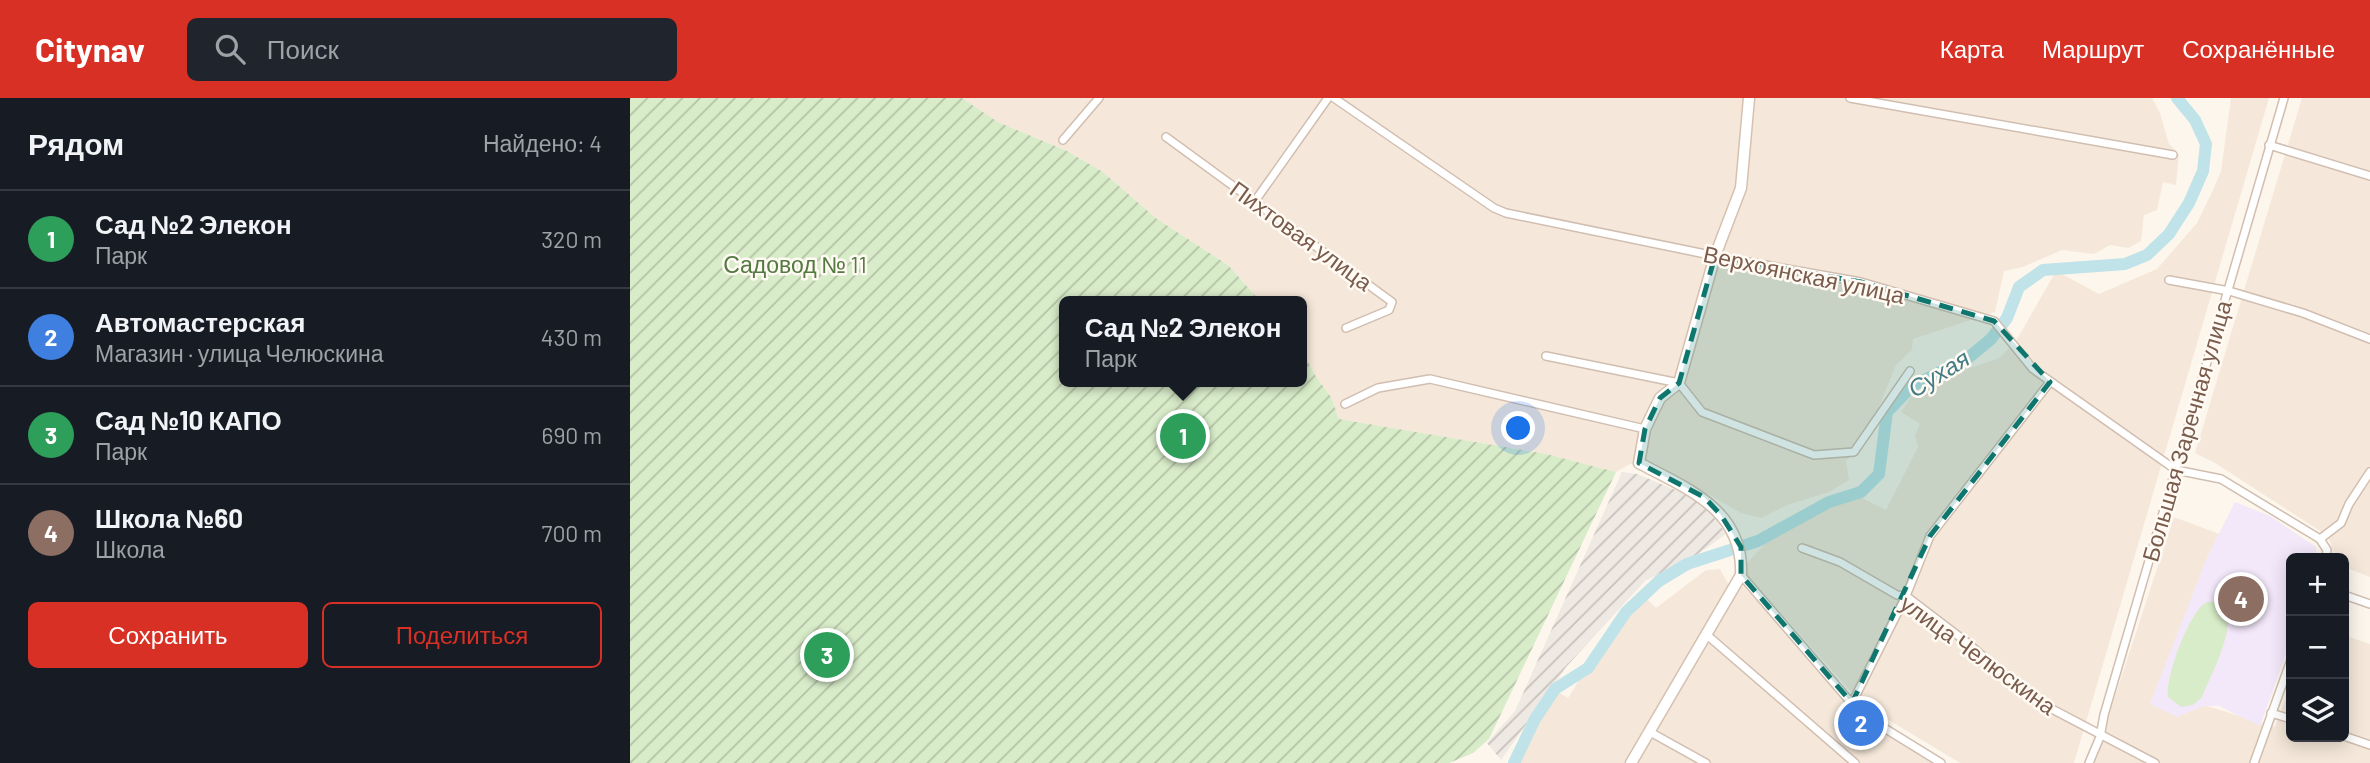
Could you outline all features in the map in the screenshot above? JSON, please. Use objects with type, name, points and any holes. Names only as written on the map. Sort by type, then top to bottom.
[{"type":"street","points":[[1063,140],[1098,98]]},
{"type":"street","points":[[1255,201],[1328,98]]},
{"type":"street","name":"Верхоянская улица","points":[[1335,98],[1493,208],[1716,256],[1861,282],[1994,321],[2033,369],[2176,470],[2221,479],[2320,539]]},
{"type":"street","points":[[1631,763],[1741,575],[1742,557],[1737,540],[1721,515],[1704,497],[1639,463],[1644,429],[1660,398],[1679,383],[1716,256],[1741,188],[1749,98]]},
{"type":"street","points":[[1850,98],[2173,155]]},
{"type":"street","name":"Большая Заречная улица","points":[[2089,763],[2100,737],[2104,715],[2284,98]]},
{"type":"street","name":"Пихтовая улица","points":[[1166,137],[1392,302],[1389,310],[1346,328]]},
{"type":"street","points":[[2269,145],[2370,176]]},
{"type":"street","points":[[2169,280],[2228,291],[2303,313],[2370,339]]},
{"type":"street","points":[[1546,356],[1679,383],[1702,412],[1814,456],[1854,452],[1910,371]]},
{"type":"street","points":[[1345,404],[1378,388],[1430,379],[1644,429]]},
{"type":"street","points":[[1852,703],[1906,596],[1930,536],[2050,382]]},
{"type":"street","points":[[2327,553],[2320,539],[2342,523],[2348,504],[2370,475]]},
{"type":"street","name":"улица Челюскина","points":[[1802,548],[1840,562],[1897,595],[1906,596],[1969,644],[2029,697],[2100,737],[2155,763]]},
{"type":"street","points":[[1741,575],[1860,713],[1941,763]]},
{"type":"street","points":[[2349,597],[2370,604]]},
{"type":"street","points":[[1707,635],[1855,763]]},
{"type":"street","points":[[2254,763],[2286,673]]},
{"type":"street","points":[[2271,713],[2286,718]]},
{"type":"street","points":[[1650,732],[1706,763]]},
{"type":"street","points":[[2349,738],[2370,745]]},
{"type":"highlighted area","points":[[1715,256],[1861,282],[1994,321],[2050,382],[1930,536],[1852,703],[1741,575],[1741,547],[1721,515],[1704,497],[1639,463],[1645,429],[1660,398],[1679,383]]},
{"type":"shaded area","points":[[962,98],[2152,98],[2160,113],[2169,144],[2179,154],[2176,185],[2163,182],[2157,210],[2144,215],[2141,241],[2128,248],[2110,245],[2094,254],[2062,250],[2023,267],[2004,271],[1995,312],[1913,339],[1912,350],[1896,365],[1867,436],[1846,461],[1849,480],[1829,492],[1787,505],[1761,518],[1741,513],[1654,463],[1630,464],[1616,472],[1546,454],[1339,419],[1331,397],[1307,360],[1307,296],[1256,296],[1228,265],[1157,219],[1103,172],[1067,151],[998,122]]},
{"type":"shaded area","points":[[2231,98],[2269,98],[2074,763],[1960,763],[1862,704],[1745,573],[1745,565],[1780,528],[1858,496],[1886,510],[1918,447],[1915,436],[1920,424],[1901,412],[1911,397],[1947,376],[1999,358],[2016,341],[2056,271],[2099,294],[2157,269],[2197,223],[2214,188],[2221,171]]},
{"type":"shaded area","points":[[2302,98],[2370,98],[2370,577],[2349,569],[2349,553],[2334,553],[2330,541],[2320,531],[2215,463],[2195,453]]},
{"type":"shaded area","points":[[1622,472],[1637,474],[1702,501],[1726,534],[1698,554],[1645,581],[1566,667],[1501,760],[1487,743],[1515,711]]},
{"type":"shaded area","points":[[2235,502],[2270,516],[2316,547],[2317,553],[2286,553],[2286,654],[2260,726],[2219,706],[2203,706],[2178,717],[2150,704],[2208,555]]},
{"type":"shaded area","points":[[2174,517],[2222,535],[2201,704],[2275,727],[2286,698],[2286,742],[2349,742],[2349,637],[2370,644],[2370,763],[2093,763]]},
{"type":"shaded area","points":[[1720,569],[1729,585],[1624,763],[1513,763],[1555,690],[1568,698],[1606,637],[1641,593],[1656,608],[1706,570]]},
{"type":"shaded area","points":[[1742,585],[1859,713],[1937,763],[1637,763]]},
{"type":"green space","name":"Садовод № 11","points":[[630,98],[962,98],[998,122],[1067,151],[1103,172],[1157,219],[1228,265],[1256,296],[1059,296],[1059,387],[1307,387],[1307,360],[1331,397],[1339,419],[1546,454],[1616,472],[1489,739],[1473,753],[1449,763],[630,763]]},
{"type":"green space","points":[[2207,602],[2220,604],[2227,613],[2225,640],[2202,697],[2193,705],[2181,707],[2168,697],[2170,675],[2186,630],[2200,607]]},
{"type":"waterway","name":"Сухая","points":[[1514,763],[1535,719],[1555,689],[1588,668],[1626,612],[1659,581],[1687,564],[1758,541],[1829,502],[1861,492],[1879,474],[1887,412],[1912,386],[1968,358],[1991,339],[2007,318],[2019,287],[2043,270],[2125,264],[2147,255],[2169,234],[2189,203],[2203,171],[2206,144],[2195,120],[2177,98]]},
{"type":"place","name":"Сад №2 Элекон","points":[[1183,436]]},
{"type":"place","name":"Школа №60","points":[[2241,599]]},
{"type":"place","name":"Сад №10 КАПО","points":[[827,655]]},
{"type":"place","name":"Автомастерская","points":[[1861,723]]}]
